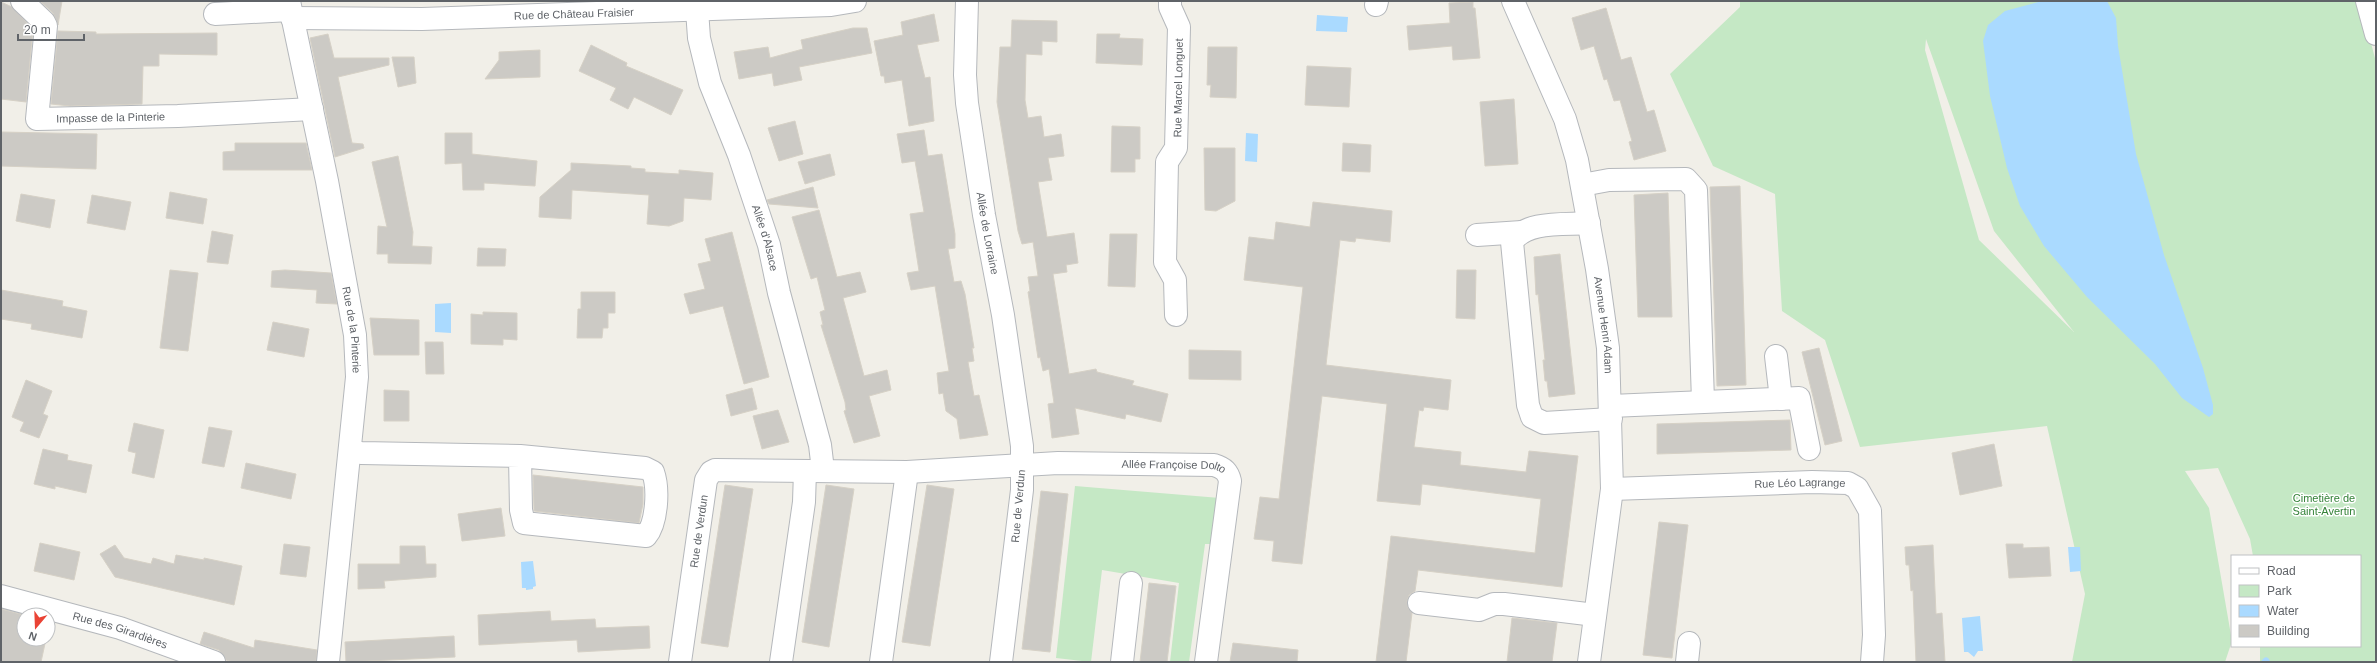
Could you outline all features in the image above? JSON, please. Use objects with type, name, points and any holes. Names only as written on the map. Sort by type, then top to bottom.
[{"type":"street","name":"Impasse de la Pinterie","points":[[22,1],[44,22],[46,26],[37,119],[200,115],[312,109]]},
{"type":"street","name":"Rue de Château Fraisier","points":[[215,14],[290,10],[422,19],[831,5],[855,1]]},
{"type":"street","name":"Allée de Lorraine","points":[[967,1],[965,75],[967,103],[984,215],[1003,315],[1022,446],[1023,464]]},
{"type":"street","name":"Rue Marcel Longuet","points":[[1170,1],[1170,7],[1179,27],[1176,148],[1168,162],[1165,262],[1175,280],[1176,315]]},
{"type":"street","name":"Avenue Henri Adam","points":[[1513,1],[1565,119],[1582,185],[1608,348],[1612,489],[1589,662]]},
{"type":"street","points":[[2368,1],[2376,34]]},
{"type":"street","name":"Rue de la Pinterie","points":[[290,10],[312,109],[356,335],[357,377],[328,662]]},
{"type":"street","name":"Allée d'Alsace","points":[[697,10],[700,45],[710,83],[739,155],[769,245],[779,293],[820,445],[814,470]]},
{"type":"street","points":[[1582,185],[1609,180],[1686,179],[1696,190],[1703,401]]},
{"type":"street","points":[[1477,235],[1522,232],[1549,226],[1589,224]]},
{"type":"street","points":[[1522,232],[1512,242],[1512,249],[1528,405],[1532,417],[1544,423],[1611,412],[1703,401],[1799,398],[1809,449]]},
{"type":"street","points":[[1776,356],[1781,399]]},
{"type":"street","points":[[350,451],[361,453],[520,456],[645,468],[653,472],[657,482],[652,530],[646,536],[524,523],[521,503],[520,456]]},
{"type":"street","name":"Rue de Verdun","points":[[680,662],[708,476],[716,470],[907,472],[993,468],[1023,464],[1022,490],[1001,662]]},
{"type":"street","name":"Allée Françoise Dolto","points":[[1023,464],[1214,465],[1222,467],[1228,474],[1230,481],[1206,662]]},
{"type":"street","points":[[781,662],[804,502],[814,470]]},
{"type":"street","points":[[881,662],[907,472]]},
{"type":"street","name":"Rue Léo Lagrange","points":[[1612,489],[1812,482],[1848,483],[1857,488],[1870,511],[1874,635],[1872,662]]},
{"type":"street","points":[[1122,662],[1131,583]]},
{"type":"street","name":"Rue des Girardières","points":[[1,596],[120,628],[214,662]]},
{"type":"street","points":[[1419,603],[1479,610],[1494,604],[1504,604],[1595,615]]},
{"type":"green space","name":"Cimetière de Saint-Avertin","points":[[1740,1],[2360,1],[2376,62],[2376,662],[2260,662],[2260,647],[2361,647],[2361,555],[2253,555],[2250,539],[2218,468],[2185,471],[2209,508],[2231,635],[2231,644],[2225,662],[2072,662],[2085,594],[2047,426],[1860,447],[1825,340],[1782,311],[1775,194],[1713,166],[1670,74],[1740,7]],"holes":[[[1926,39],[1994,231],[2074,332],[1979,240],[1925,50]]]},
{"type":"green space","points":[[1075,486],[1220,498],[1215,544],[1205,544],[1189,662],[1170,662],[1179,583],[1102,570],[1091,662],[1056,658]]},
{"type":"water","points":[[2042,1],[2107,1],[2116,18],[2118,46],[2136,154],[2164,255],[2203,368],[2213,405],[2213,414],[2209,417],[2182,398],[2155,364],[2087,297],[2044,246],[2020,206],[2007,168],[1990,96],[1983,41],[1988,25],[2005,11]]},
{"type":"water","points":[[1317,15],[1348,17],[1347,32],[1316,31]]},
{"type":"water","points":[[1246,133],[1258,134],[1257,162],[1245,161]]},
{"type":"water","points":[[451,303],[451,333],[435,332],[435,304]]},
{"type":"water","points":[[2068,547],[2080,547],[2081,571],[2070,572]]},
{"type":"water","points":[[533,561],[536,586],[533,587],[533,589],[526,590],[526,588],[522,588],[521,562]]},
{"type":"water","points":[[1980,616],[1983,651],[1978,651],[1974,657],[1968,652],[1964,652],[1962,618]]},
{"type":"building","points":[[40,1],[62,1],[58,25],[53,13]]},
{"type":"building","points":[[1,2],[12,7],[33,29],[26,102],[1,99]]},
{"type":"building","points":[[1473,2],[1473,8],[1475,8],[1480,58],[1453,60],[1452,46],[1409,50],[1407,26],[1450,23],[1449,3]]},
{"type":"building","points":[[1606,8],[1621,60],[1631,57],[1647,112],[1654,110],[1666,151],[1634,160],[1629,142],[1632,141],[1620,100],[1614,101],[1607,79],[1604,80],[1594,46],[1581,50],[1572,18]]},
{"type":"building","points":[[934,14],[939,41],[917,45],[925,78],[930,77],[934,121],[909,126],[902,80],[885,83],[884,76],[881,76],[874,41],[903,35],[901,22]]},
{"type":"building","points":[[1012,20],[1057,21],[1057,42],[1042,41],[1042,55],[1026,54],[1025,100],[1028,118],[1041,116],[1044,137],[1061,134],[1064,156],[1048,158],[1052,180],[1038,182],[1047,237],[1074,233],[1078,263],[1066,265],[1067,272],[1053,274],[1069,374],[1096,369],[1097,372],[1134,381],[1132,385],[1168,394],[1161,422],[1126,414],[1125,419],[1075,408],[1079,434],[1052,438],[1048,404],[1054,403],[1049,369],[1043,371],[1040,357],[1038,358],[1028,292],[1030,291],[1028,277],[1038,276],[1033,242],[1022,244],[1018,231],[997,102],[1000,47],[1011,47]]},
{"type":"building","points":[[853,28],[867,28],[872,53],[799,67],[802,80],[774,86],[772,73],[739,79],[734,52],[768,47],[770,58],[803,49],[801,40]]},
{"type":"building","points":[[58,31],[96,32],[96,34],[217,33],[217,55],[159,54],[159,66],[143,66],[142,104],[70,106],[51,104]]},
{"type":"building","points":[[328,34],[334,58],[389,58],[389,65],[338,77],[352,143],[363,144],[364,148],[335,157],[310,38]]},
{"type":"building","points":[[1097,34],[1120,34],[1119,38],[1143,39],[1142,65],[1096,63]]},
{"type":"building","points":[[591,45],[627,63],[626,66],[683,90],[671,115],[634,97],[628,109],[610,100],[616,88],[579,71]]},
{"type":"building","points":[[1208,47],[1237,47],[1236,98],[1210,97],[1211,85],[1207,85]]},
{"type":"building","points":[[540,50],[540,77],[485,79],[499,60],[499,52]]},
{"type":"building","points":[[392,57],[414,57],[416,83],[398,87]]},
{"type":"building","points":[[1307,66],[1351,68],[1349,107],[1305,105]]},
{"type":"building","points":[[1514,99],[1518,164],[1485,166],[1480,102]]},
{"type":"building","points":[[795,121],[803,154],[779,161],[768,128]]},
{"type":"building","points":[[1112,126],[1140,127],[1140,159],[1135,159],[1135,172],[1111,172]]},
{"type":"building","points":[[924,130],[928,156],[942,154],[955,234],[955,248],[948,249],[954,282],[961,281],[965,294],[974,348],[972,348],[974,361],[968,362],[974,396],[979,395],[988,435],[960,439],[957,419],[946,411],[943,393],[939,394],[937,373],[949,371],[935,286],[911,290],[907,273],[919,271],[910,214],[924,212],[915,161],[902,163],[897,134]]},
{"type":"building","points":[[1,132],[97,134],[96,169],[1,166]]},
{"type":"building","points":[[445,133],[472,133],[472,154],[537,161],[535,186],[484,183],[484,190],[463,190],[462,163],[445,164]]},
{"type":"building","points":[[235,143],[306,143],[312,170],[223,170],[223,152],[235,151]]},
{"type":"building","points":[[1343,143],[1371,145],[1370,172],[1342,171]]},
{"type":"building","points":[[1204,148],[1235,148],[1235,201],[1216,211],[1205,210]]},
{"type":"building","points":[[830,154],[835,175],[805,184],[798,162]]},
{"type":"building","points":[[398,156],[413,232],[412,246],[432,247],[431,264],[388,263],[388,254],[377,254],[378,226],[387,227],[372,162]]},
{"type":"building","points":[[571,163],[631,166],[631,168],[645,169],[645,172],[679,174],[679,170],[713,173],[711,200],[684,198],[683,221],[669,226],[647,224],[649,195],[572,190],[571,219],[539,217],[540,197],[571,170]]},
{"type":"building","points":[[1740,186],[1746,385],[1717,386],[1710,187]]},
{"type":"building","points":[[813,187],[818,208],[769,204],[767,200]]},
{"type":"building","points":[[170,192],[207,199],[203,224],[166,218]]},
{"type":"building","points":[[1668,193],[1672,317],[1638,317],[1634,195]]},
{"type":"building","points":[[21,194],[55,200],[50,228],[16,221]]},
{"type":"building","points":[[92,195],[131,202],[125,230],[87,223]]},
{"type":"building","points":[[1313,202],[1392,211],[1390,242],[1356,238],[1355,242],[1340,240],[1326,365],[1451,380],[1448,410],[1424,407],[1423,411],[1419,410],[1414,447],[1461,452],[1460,465],[1526,472],[1529,451],[1578,456],[1562,587],[1418,570],[1415,591],[1409,595],[1407,601],[1408,608],[1412,613],[1406,662],[1376,662],[1391,536],[1535,553],[1541,499],[1422,484],[1420,505],[1377,501],[1387,404],[1322,396],[1302,564],[1272,561],[1274,541],[1254,539],[1260,497],[1279,499],[1303,287],[1244,280],[1249,237],[1274,240],[1276,222],[1310,227]]},
{"type":"building","points":[[819,210],[837,277],[860,272],[866,292],[843,298],[864,376],[887,370],[891,390],[869,396],[880,436],[854,443],[844,411],[846,410],[845,402],[821,325],[823,325],[820,312],[825,310],[817,277],[811,279],[792,217]]},
{"type":"building","points":[[212,231],[233,235],[228,264],[207,262]]},
{"type":"building","points":[[732,232],[769,377],[744,384],[723,306],[690,314],[684,294],[705,289],[698,264],[711,261],[705,239]]},
{"type":"building","points":[[1110,234],[1137,234],[1135,287],[1108,286]]},
{"type":"building","points":[[478,248],[506,249],[505,266],[477,266]]},
{"type":"building","points":[[1560,254],[1575,394],[1549,397],[1547,381],[1545,381],[1543,360],[1545,360],[1538,294],[1536,295],[1534,257]]},
{"type":"building","points":[[170,270],[198,273],[188,351],[160,348]]},
{"type":"building","points":[[285,270],[331,273],[337,304],[316,303],[317,290],[271,287],[272,271]]},
{"type":"building","points":[[1457,270],[1476,270],[1475,319],[1456,318]]},
{"type":"building","points":[[1,290],[63,301],[62,306],[87,311],[82,338],[31,329],[32,324],[1,319]]},
{"type":"building","points":[[581,292],[615,292],[615,313],[608,313],[608,328],[603,328],[602,338],[577,338],[578,309],[581,309]]},
{"type":"building","points":[[483,312],[517,313],[517,340],[503,339],[503,345],[471,344],[471,314],[483,315]]},
{"type":"building","points":[[370,318],[419,320],[419,355],[374,355]]},
{"type":"building","points":[[273,322],[309,329],[304,357],[267,350]]},
{"type":"building","points":[[425,342],[443,342],[444,374],[426,374]]},
{"type":"building","points":[[1819,348],[1842,441],[1825,445],[1802,352]]},
{"type":"building","points":[[1189,350],[1241,351],[1241,380],[1189,379]]},
{"type":"building","points":[[26,380],[52,391],[43,414],[48,416],[39,438],[20,431],[24,422],[12,417]]},
{"type":"building","points":[[752,388],[757,409],[731,416],[726,395]]},
{"type":"building","points":[[384,390],[409,391],[409,421],[384,421]]},
{"type":"building","points":[[778,410],[789,442],[762,449],[753,416]]},
{"type":"building","points":[[1790,420],[1791,450],[1657,454],[1657,424]]},
{"type":"building","points":[[134,423],[164,430],[154,478],[132,473],[136,453],[128,451]]},
{"type":"building","points":[[209,427],[232,431],[224,467],[202,463]]},
{"type":"building","points":[[1994,444],[2002,486],[1960,495],[1952,453]]},
{"type":"building","points":[[43,449],[68,455],[67,460],[92,465],[86,493],[55,486],[55,489],[34,484]]},
{"type":"building","points":[[246,463],[296,474],[291,499],[241,488]]},
{"type":"building","points":[[533,475],[643,487],[643,504],[639,523],[534,511]]},
{"type":"building","points":[[725,485],[753,489],[728,647],[701,643]]},
{"type":"building","points":[[826,485],[854,489],[829,647],[802,642]]},
{"type":"building","points":[[927,485],[954,489],[930,646],[902,642]]},
{"type":"building","points":[[1041,491],[1068,494],[1050,652],[1022,649]]},
{"type":"building","points":[[501,508],[505,536],[462,541],[458,514]]},
{"type":"building","points":[[1659,522],[1688,525],[1672,658],[1643,655]]},
{"type":"building","points":[[40,543],[80,552],[74,580],[34,571]]},
{"type":"building","points":[[284,544],[310,547],[306,577],[280,574]]},
{"type":"building","points":[[2006,544],[2023,544],[2023,548],[2049,547],[2051,576],[2009,578]]},
{"type":"building","points":[[115,545],[124,558],[151,564],[153,558],[174,564],[176,555],[204,560],[204,558],[242,566],[234,605],[115,577],[100,554]]},
{"type":"building","points":[[1933,545],[1936,614],[1942,613],[1945,662],[1916,662],[1913,590],[1911,591],[1909,565],[1906,565],[1905,547]]},
{"type":"building","points":[[400,546],[425,546],[426,564],[436,564],[436,577],[384,581],[385,588],[358,589],[358,564],[400,564]]},
{"type":"building","points":[[1149,583],[1176,586],[1167,662],[1140,662]]},
{"type":"building","points":[[1,609],[16,613],[16,647],[44,647],[41,662],[1,662]]},
{"type":"building","points":[[550,611],[551,621],[595,619],[596,628],[649,626],[650,648],[578,652],[577,640],[479,645],[478,615]]},
{"type":"building","points":[[1512,618],[1557,623],[1552,662],[1507,662]]},
{"type":"building","points":[[204,632],[254,648],[255,640],[317,650],[316,662],[233,662],[226,660],[219,650],[200,644]]},
{"type":"building","points":[[454,636],[455,657],[346,662],[345,642]]},
{"type":"building","points":[[1233,643],[1298,650],[1297,662],[1230,662]]}]
